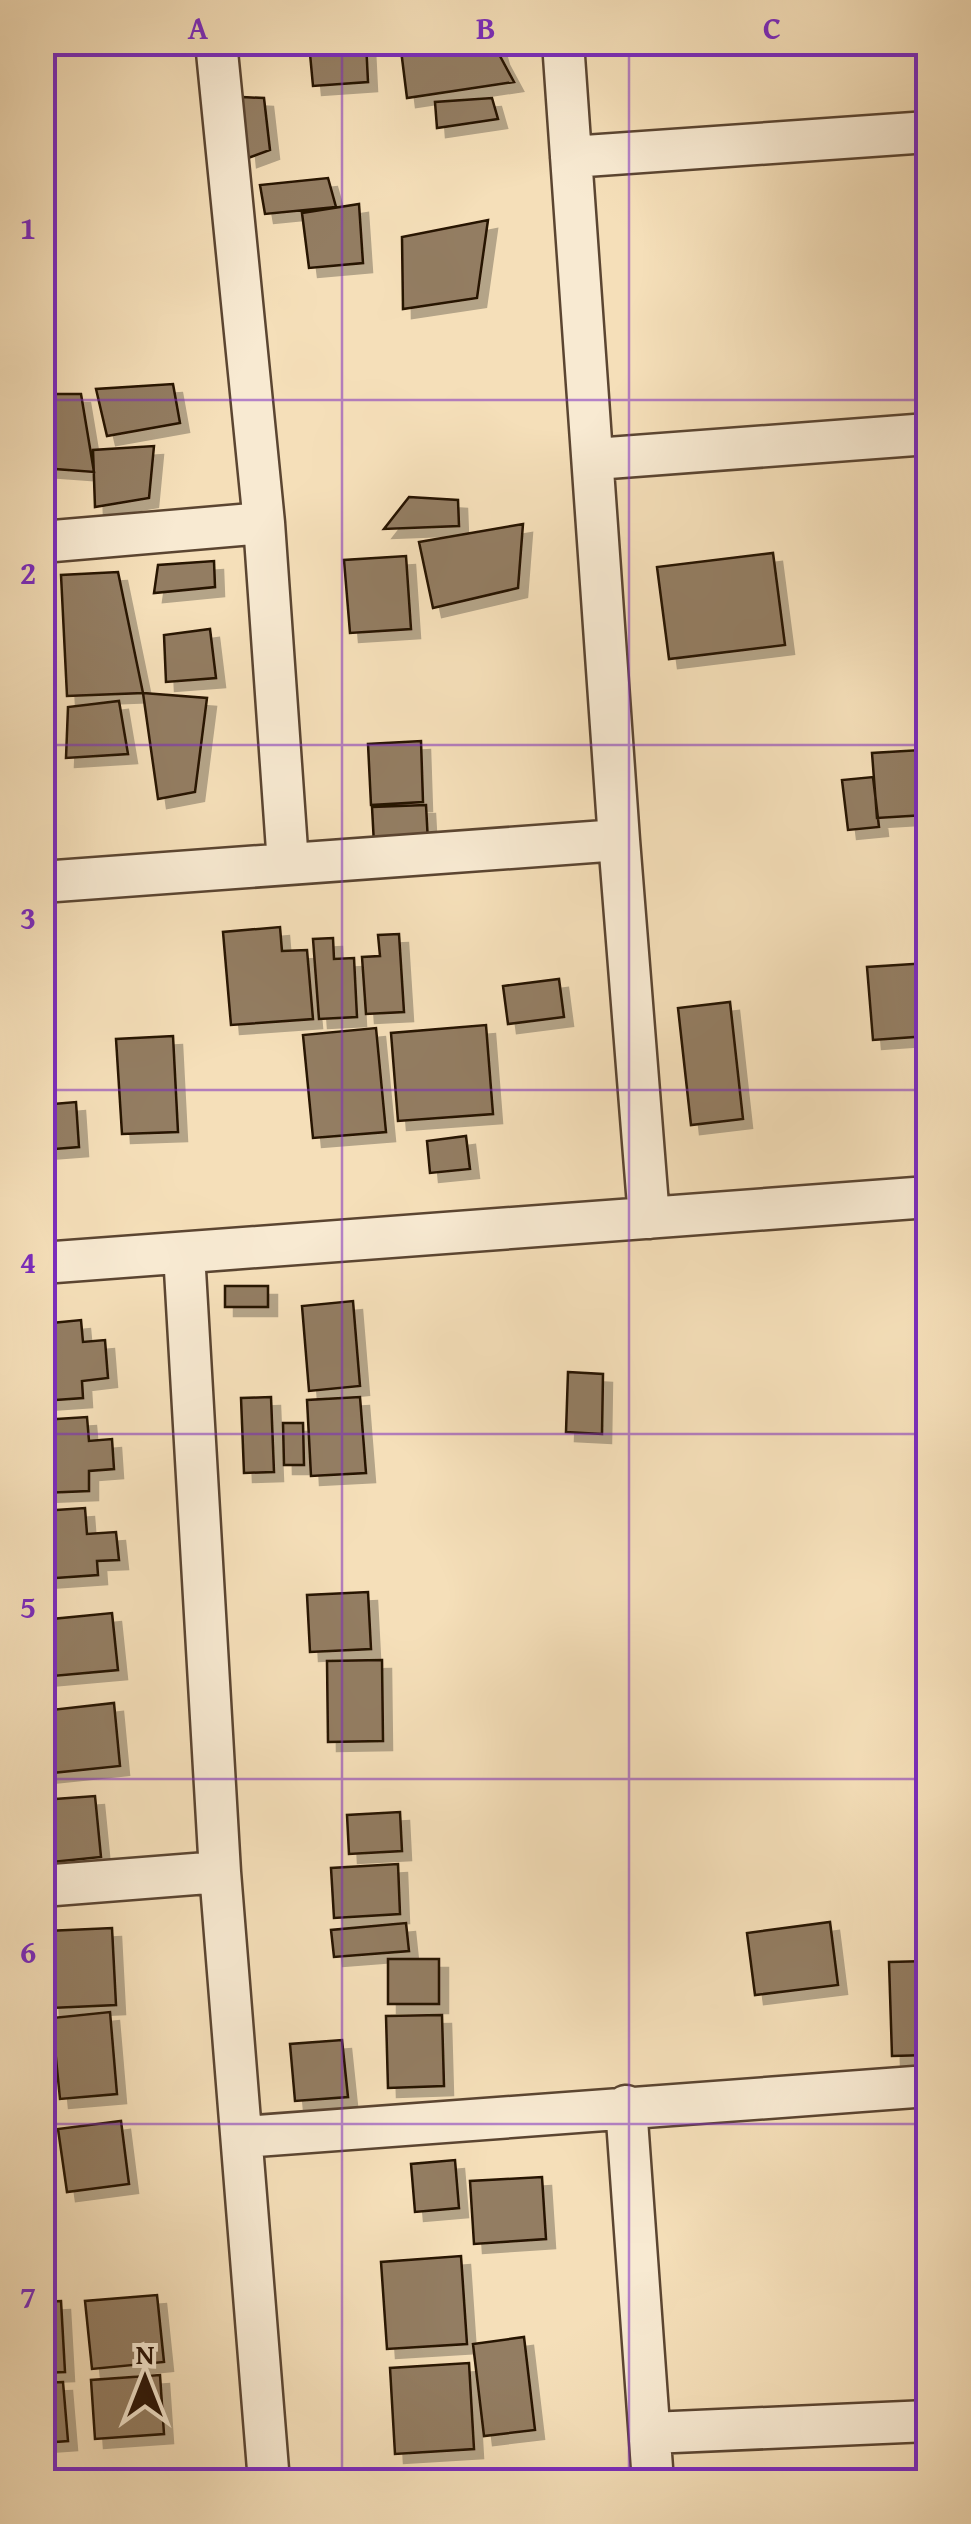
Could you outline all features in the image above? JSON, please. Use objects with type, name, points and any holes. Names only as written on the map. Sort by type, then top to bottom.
[{"type":"street","points":[[216,42],[264,523],[288,864]]},
{"type":"street","points":[[563,42],[649,1218]]},
{"type":"street","points":[[571,157],[928,132]]},
{"type":"street","points":[[595,459],[928,434]]},
{"type":"street","points":[[42,542],[264,523]]},
{"type":"street","points":[[42,882],[619,840]]},
{"type":"street","points":[[42,1263],[928,1197]]},
{"type":"street","points":[[184,1253],[220,1872],[269,2482]]},
{"type":"street","points":[[42,1886],[220,1872]]},
{"type":"street","points":[[243,2137],[928,2086]]},
{"type":"street","points":[[626,2106],[653,2482]]},
{"type":"street","points":[[650,2433],[928,2421]]},
{"type":"building","points":[[366,42],[368,82],[313,86],[309,43]]},
{"type":"building","points":[[400,42],[496,42],[514,82],[407,98]]},
{"type":"building","points":[[242,97],[264,98],[270,150],[248,158]]},
{"type":"building","points":[[492,98],[498,119],[437,128],[435,102]]},
{"type":"building","points":[[328,178],[336,207],[265,214],[260,185]]},
{"type":"building","points":[[359,204],[363,263],[309,268],[302,213]]},
{"type":"building","points":[[488,220],[477,298],[403,309],[402,237]]},
{"type":"building","points":[[173,384],[180,423],[107,436],[96,389]]},
{"type":"building","points":[[42,394],[81,394],[94,472],[42,468]]},
{"type":"building","points":[[154,446],[149,498],[95,507],[93,450]]},
{"type":"building","points":[[409,497],[458,500],[459,526],[384,529]]},
{"type":"building","points":[[523,524],[518,588],[433,608],[419,542]]},
{"type":"building","points":[[773,553],[785,645],[669,659],[657,567]]},
{"type":"building","points":[[406,556],[411,629],[350,633],[344,560]]},
{"type":"building","points":[[214,561],[215,587],[154,593],[158,565]]},
{"type":"building","points":[[118,572],[143,693],[67,696],[61,575]]},
{"type":"building","points":[[210,629],[216,678],[166,682],[164,635]]},
{"type":"building","points":[[143,693],[207,698],[195,792],[158,799]]},
{"type":"building","points":[[119,701],[128,754],[66,758],[68,707]]},
{"type":"building","points":[[421,741],[423,802],[371,805],[368,744]]},
{"type":"building","points":[[921,750],[925,815],[877,818],[872,753]]},
{"type":"building","points":[[873,777],[879,827],[848,830],[842,780]]},
{"type":"building","points":[[426,805],[428,842],[374,844],[372,807]]},
{"type":"building","points":[[280,927],[282,951],[307,950],[313,1019],[231,1025],[223,932]]},
{"type":"building","points":[[399,934],[404,1012],[366,1014],[362,957],[380,956],[378,935]]},
{"type":"building","points":[[333,938],[334,959],[354,958],[357,1017],[319,1019],[313,939]]},
{"type":"building","points":[[928,963],[928,1036],[873,1040],[867,967]]},
{"type":"building","points":[[559,979],[564,1017],[508,1024],[503,986]]},
{"type":"building","points":[[730,1002],[743,1119],[691,1125],[678,1008]]},
{"type":"building","points":[[486,1025],[493,1114],[398,1121],[391,1033]]},
{"type":"building","points":[[376,1028],[386,1132],[313,1138],[303,1035]]},
{"type":"building","points":[[173,1036],[178,1132],[122,1134],[116,1039]]},
{"type":"building","points":[[76,1102],[79,1147],[42,1150],[42,1105]]},
{"type":"building","points":[[466,1136],[470,1169],[430,1173],[427,1141]]},
{"type":"building","points":[[225,1286],[268,1286],[268,1307],[225,1307]]},
{"type":"building","points":[[353,1301],[360,1386],[309,1391],[302,1306]]},
{"type":"building","points":[[81,1320],[83,1342],[105,1340],[108,1378],[82,1381],[83,1398],[42,1401],[42,1324]]},
{"type":"building","points":[[568,1372],[603,1374],[602,1434],[566,1432]]},
{"type":"building","points":[[271,1397],[274,1472],[244,1473],[241,1398]]},
{"type":"building","points":[[360,1397],[366,1473],[311,1476],[307,1400]]},
{"type":"building","points":[[87,1417],[89,1441],[112,1439],[114,1469],[89,1471],[89,1491],[42,1493],[42,1420]]},
{"type":"building","points":[[283,1423],[303,1423],[304,1465],[284,1465]]},
{"type":"building","points":[[85,1508],[87,1534],[116,1532],[119,1560],[97,1561],[98,1575],[42,1579],[42,1511]]},
{"type":"building","points":[[368,1592],[371,1649],[310,1652],[307,1595]]},
{"type":"building","points":[[112,1613],[118,1670],[42,1677],[42,1620]]},
{"type":"building","points":[[382,1660],[383,1741],[328,1742],[327,1661]]},
{"type":"building","points":[[114,1703],[120,1766],[42,1774],[42,1711]]},
{"type":"building","points":[[95,1796],[101,1857],[42,1863],[42,1800]]},
{"type":"building","points":[[400,1812],[402,1851],[349,1854],[347,1815]]},
{"type":"building","points":[[398,1864],[400,1914],[334,1918],[331,1868]]},
{"type":"building","points":[[830,1922],[838,1985],[755,1995],[747,1933]]},
{"type":"building","points":[[406,1923],[409,1951],[334,1957],[331,1930]]},
{"type":"building","points":[[112,1928],[116,2005],[51,2008],[47,1931]]},
{"type":"building","points":[[388,1959],[439,1959],[439,2004],[388,2004]]},
{"type":"building","points":[[928,1961],[928,2055],[892,2056],[889,1962]]},
{"type":"building","points":[[110,2012],[117,2094],[60,2099],[52,2018]]},
{"type":"building","points":[[442,2015],[444,2086],[388,2088],[386,2016]]},
{"type":"building","points":[[342,2040],[348,2097],[295,2101],[290,2044]]},
{"type":"building","points":[[121,2121],[129,2184],[67,2192],[58,2129]]},
{"type":"building","points":[[455,2160],[459,2208],[415,2212],[411,2164]]},
{"type":"building","points":[[542,2177],[546,2239],[474,2244],[470,2181]]},
{"type":"building","points":[[461,2256],[467,2344],[387,2349],[381,2262]]},
{"type":"building","points":[[157,2295],[164,2362],[92,2369],[85,2301]]},
{"type":"building","points":[[61,2301],[65,2372],[42,2373],[42,2302]]},
{"type":"building","points":[[524,2337],[535,2430],[484,2436],[473,2344]]},
{"type":"building","points":[[469,2363],[474,2449],[395,2454],[390,2368]]},
{"type":"building","points":[[160,2375],[164,2434],[95,2439],[91,2380]]},
{"type":"building","points":[[63,2382],[68,2441],[42,2443],[42,2383]]},
{"type":"building","points":[[535,2471],[536,2482],[490,2482],[489,2475]]}]
